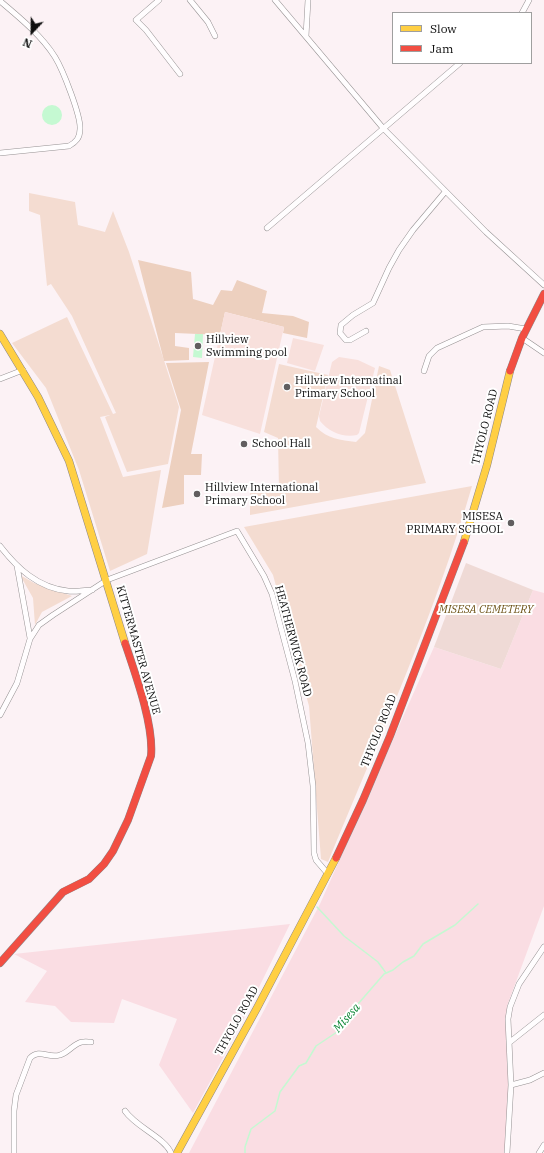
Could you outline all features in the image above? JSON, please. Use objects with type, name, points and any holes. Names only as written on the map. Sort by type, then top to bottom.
[{"type":"main road","name":"THYOLO ROAD","points":[[177,1153],[257,1008],[328,874],[363,800],[390,736],[462,547],[487,465],[508,377],[522,338],[544,294]]},
{"type":"main road","name":"KITTERMASTER AVENUE","points":[[0,334],[23,370],[69,461],[142,697],[152,746],[151,756],[130,814],[111,855],[89,879],[70,886],[63,892],[0,963]]},
{"type":"street","points":[[159,0],[136,20],[146,30],[180,74]]},
{"type":"street","points":[[190,0],[208,22],[215,36]]},
{"type":"street","points":[[275,0],[383,128],[486,232],[544,285]]},
{"type":"street","points":[[306,36],[308,0]]},
{"type":"street","points":[[523,12],[529,0]]},
{"type":"street","points":[[0,1],[44,43],[55,57],[74,106],[80,129],[77,141],[69,146],[0,153]]},
{"type":"street","points":[[267,228],[459,64]]},
{"type":"street","points":[[366,331],[350,340],[346,340],[340,333],[341,325],[374,303],[399,250],[413,230],[445,192]]},
{"type":"street","points":[[424,371],[429,356],[436,348],[483,327],[508,326],[526,329]]},
{"type":"street","points":[[522,338],[544,353]]},
{"type":"street","points":[[0,379],[23,370]]},
{"type":"street","name":"HEATHERWICK ROAD","points":[[107,580],[237,531],[264,576],[272,594],[295,681],[308,743],[312,779],[314,853],[316,860],[328,874]]},
{"type":"street","points":[[0,546],[27,575],[50,586],[68,591],[93,590]]},
{"type":"street","points":[[17,566],[30,639]]},
{"type":"street","points":[[0,715],[17,683],[30,639],[39,625],[107,580]]},
{"type":"street","points":[[507,1153],[511,1085],[508,1019],[511,1000],[525,974],[544,948]]},
{"type":"street","points":[[510,1042],[544,1015]]},
{"type":"street","points":[[14,1153],[14,1111],[16,1095],[30,1058],[34,1054],[39,1053],[54,1056],[61,1055],[79,1043],[91,1042]]},
{"type":"street","points":[[511,1085],[530,1080],[544,1073]]},
{"type":"street","points":[[125,1111],[133,1120],[166,1145],[171,1153]]},
{"type":"street","points":[[539,1153],[544,1145]]},
{"type":"shaded area","points":[[48,105],[56,105],[62,111],[62,119],[56,125],[48,125],[42,119],[42,111]]},
{"type":"shaded area","points":[[29,193],[75,202],[78,225],[105,232],[113,211],[129,252],[179,407],[168,464],[127,472],[105,417],[110,415],[100,417],[123,477],[161,470],[147,554],[110,571],[79,470],[46,388],[12,343],[67,317],[113,414],[116,413],[72,316],[51,284],[47,286],[40,215],[29,211]]},
{"type":"shaded area","points":[[138,260],[191,272],[193,299],[213,305],[221,290],[232,291],[237,280],[267,291],[262,313],[293,316],[309,322],[307,338],[283,333],[284,327],[225,312],[220,335],[175,333],[175,346],[189,348],[189,360],[164,361]]},
{"type":"shaded area","points":[[225,312],[284,327],[260,434],[202,415]]},
{"type":"shaded area","name":"Hillview Swimming pool","points":[[195,334],[203,334],[202,358],[193,357]]},
{"type":"shaded area","points":[[293,338],[324,345],[315,371],[287,363]]},
{"type":"shaded area","points":[[339,357],[358,360],[375,368],[359,433],[352,436],[342,435],[332,431],[320,421],[319,416],[332,362]]},
{"type":"shaded area","points":[[209,362],[191,454],[202,454],[201,475],[184,475],[184,504],[162,508],[181,410],[166,363]]},
{"type":"shaded area","points":[[279,364],[328,375],[316,427],[325,434],[339,440],[356,442],[365,433],[379,366],[390,370],[426,483],[250,515],[250,492],[279,490],[278,438],[264,432]]},
{"type":"shaded area","points":[[472,486],[424,629],[328,862],[321,859],[309,706],[273,575],[244,527]]},
{"type":"shaded area","points":[[20,575],[34,583],[72,596],[42,612],[35,625],[33,598]]},
{"type":"shaded area","points":[[533,590],[544,593],[544,906],[507,1006],[509,1043],[507,1153],[189,1153],[320,904],[434,647],[501,669]]},
{"type":"shaded area","points":[[290,924],[236,1034],[193,1113],[159,1065],[177,1019],[122,999],[114,1023],[71,1022],[55,1006],[25,1002],[47,971],[14,954]]},
{"type":"green space","name":"MISESA CEMETERY","points":[[466,563],[533,590],[501,669],[434,647]]},
{"type":"waterway","name":"Misesa","points":[[245,1153],[245,1147],[251,1129],[275,1111],[280,1092],[299,1066],[306,1063],[316,1046],[337,1032],[345,1019],[384,974],[393,970],[414,956],[423,944],[455,925],[478,904]]},
{"type":"waterway","points":[[317,907],[344,936],[378,962],[386,973]]},
{"type":"traffic: slow","points":[[0,334],[38,397],[69,461],[125,643]]},
{"type":"traffic: slow","points":[[464,542],[487,465],[510,371]]},
{"type":"traffic: slow","points":[[177,1153],[257,1008],[336,858]]},
{"type":"traffic: jam","points":[[510,371],[522,338],[544,294]]},
{"type":"traffic: jam","points":[[336,858],[363,800],[390,736],[464,542]]},
{"type":"traffic: jam","points":[[0,963],[63,892],[89,879],[104,864],[113,851],[128,820],[151,756],[151,743],[150,729],[143,699],[125,643]]},
{"type":"place","name":"Hillview Swimming pool","points":[[198,346]]},
{"type":"place","name":"Hillview Internatinal Primary School","points":[[287,387]]},
{"type":"place","name":"School Hall","points":[[244,444]]},
{"type":"place","name":"Hillview International Primary School","points":[[197,494]]},
{"type":"place","name":"MISESA PRIMARY SCHOOL","points":[[511,523]]}]
